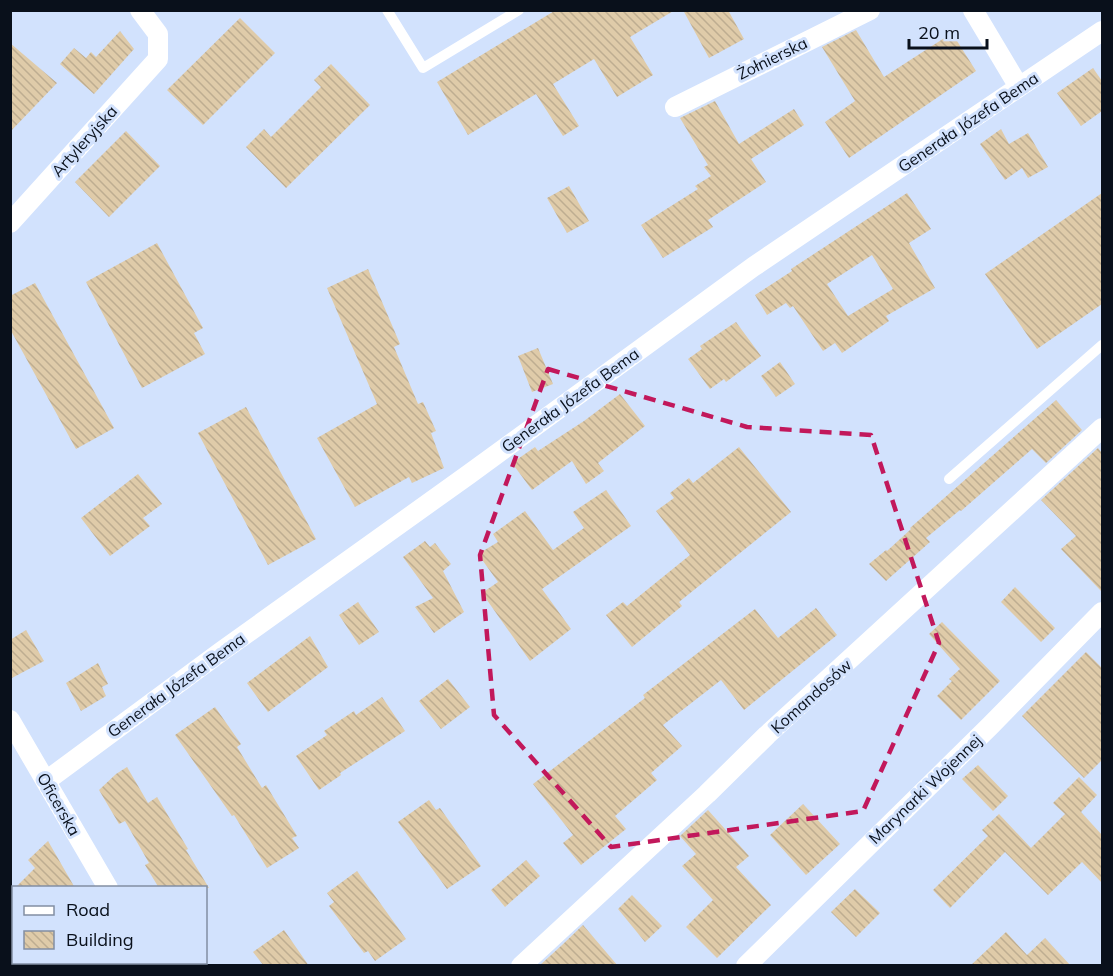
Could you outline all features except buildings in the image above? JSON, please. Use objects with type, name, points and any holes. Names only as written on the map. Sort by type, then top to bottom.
[{"type":"street","name":"Artyleryjska","points":[[10,222],[158,59],[158,34],[140,10]]},
{"type":"street","name":"Żołnierska","points":[[675,107],[870,10]]},
{"type":"street","points":[[973,10],[1019,87]]},
{"type":"street","name":"Generała Józefa Bema","points":[[46,781],[753,267],[1102,31]]},
{"type":"street","name":"Komandosów","points":[[521,966],[767,735],[1102,428]]},
{"type":"street","name":"Marynarki Wojennej","points":[[746,966],[990,726],[1102,612]]},
{"type":"street","name":"Oficerska","points":[[10,720],[107,886]]},
{"type":"lane","points":[[387,10],[423,68],[519,10]]},
{"type":"lane","points":[[949,479],[1102,345]]},
{"type":"highlighted area","points":[[548,369],[747,427],[871,435],[939,643],[863,811],[611,847],[494,715],[480,555]]}]
